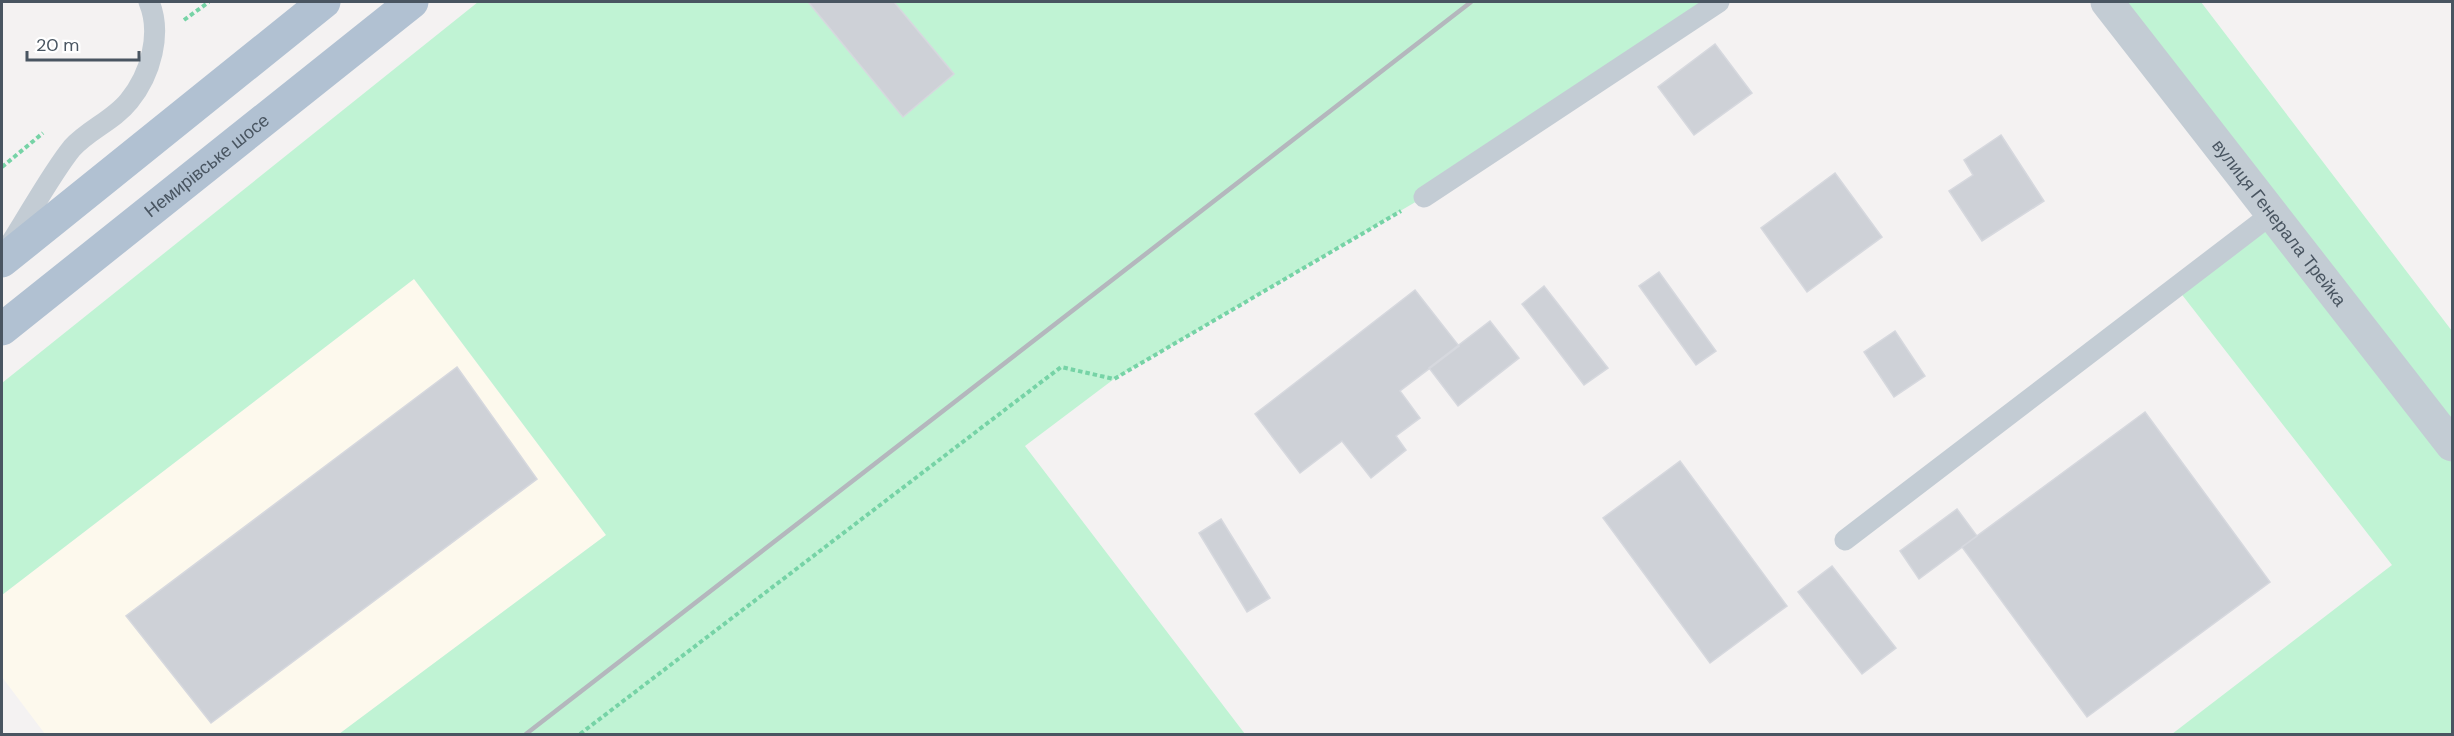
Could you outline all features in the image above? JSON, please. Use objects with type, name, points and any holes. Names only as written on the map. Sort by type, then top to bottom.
[{"type":"main road","points":[[2,259],[324,2]]},
{"type":"main road","name":"Немирівське шосе","points":[[2,329],[412,2]]},
{"type":"street","name":"вулиця Генерала Трейка","points":[[2107,2],[2452,445]]},
{"type":"lane","points":[[2,259],[72,148],[129,101],[146,68],[156,40],[155,15],[149,2]]},
{"type":"lane","points":[[1424,197],[1719,2]]},
{"type":"lane","points":[[1845,540],[2273,213]]},
{"type":"path","points":[[580,735],[1061,367],[1114,380],[1424,197]]},
{"type":"shaded area","points":[[414,279],[606,535],[339,734],[45,734],[2,677],[2,595]]},
{"type":"green space","points":[[478,2],[1719,2],[1424,197],[1114,379],[1025,446],[1245,734],[339,734],[606,535],[414,279],[2,595],[2,383]]},
{"type":"green space","points":[[2107,2],[2201,2],[2452,331],[2452,734],[2172,734],[2392,565],[2176,287],[2273,213]]},
{"type":"building","points":[[810,2],[894,2],[954,74],[903,117]]},
{"type":"building","points":[[1715,44],[1752,93],[1694,135],[1658,87]]},
{"type":"building","points":[[2001,135],[2044,201],[1982,241],[1949,191],[1973,175],[1964,160]]},
{"type":"building","points":[[1835,173],[1882,237],[1807,292],[1761,228]]},
{"type":"building","points":[[1659,272],[1716,351],[1696,365],[1639,286]]},
{"type":"building","points":[[1544,286],[1608,368],[1584,385],[1522,304]]},
{"type":"building","points":[[1415,290],[1459,346],[1400,391],[1420,418],[1396,436],[1406,450],[1371,478],[1342,441],[1300,473],[1255,414]]},
{"type":"building","points":[[1490,321],[1519,358],[1458,406],[1429,368]]},
{"type":"building","points":[[1895,331],[1925,376],[1894,397],[1864,352]]},
{"type":"building","points":[[457,367],[537,479],[211,723],[126,616]]},
{"type":"building","points":[[2145,412],[2270,582],[2087,717],[1962,547]]},
{"type":"building","points":[[1680,461],[1787,606],[1710,663],[1603,518]]},
{"type":"building","points":[[1957,509],[1977,536],[1919,579],[1900,551]]},
{"type":"building","points":[[1221,519],[1270,598],[1247,612],[1199,533]]},
{"type":"building","points":[[1832,566],[1896,648],[1862,674],[1798,592]]},
{"type":"railway","points":[[526,734],[1471,2]]}]
